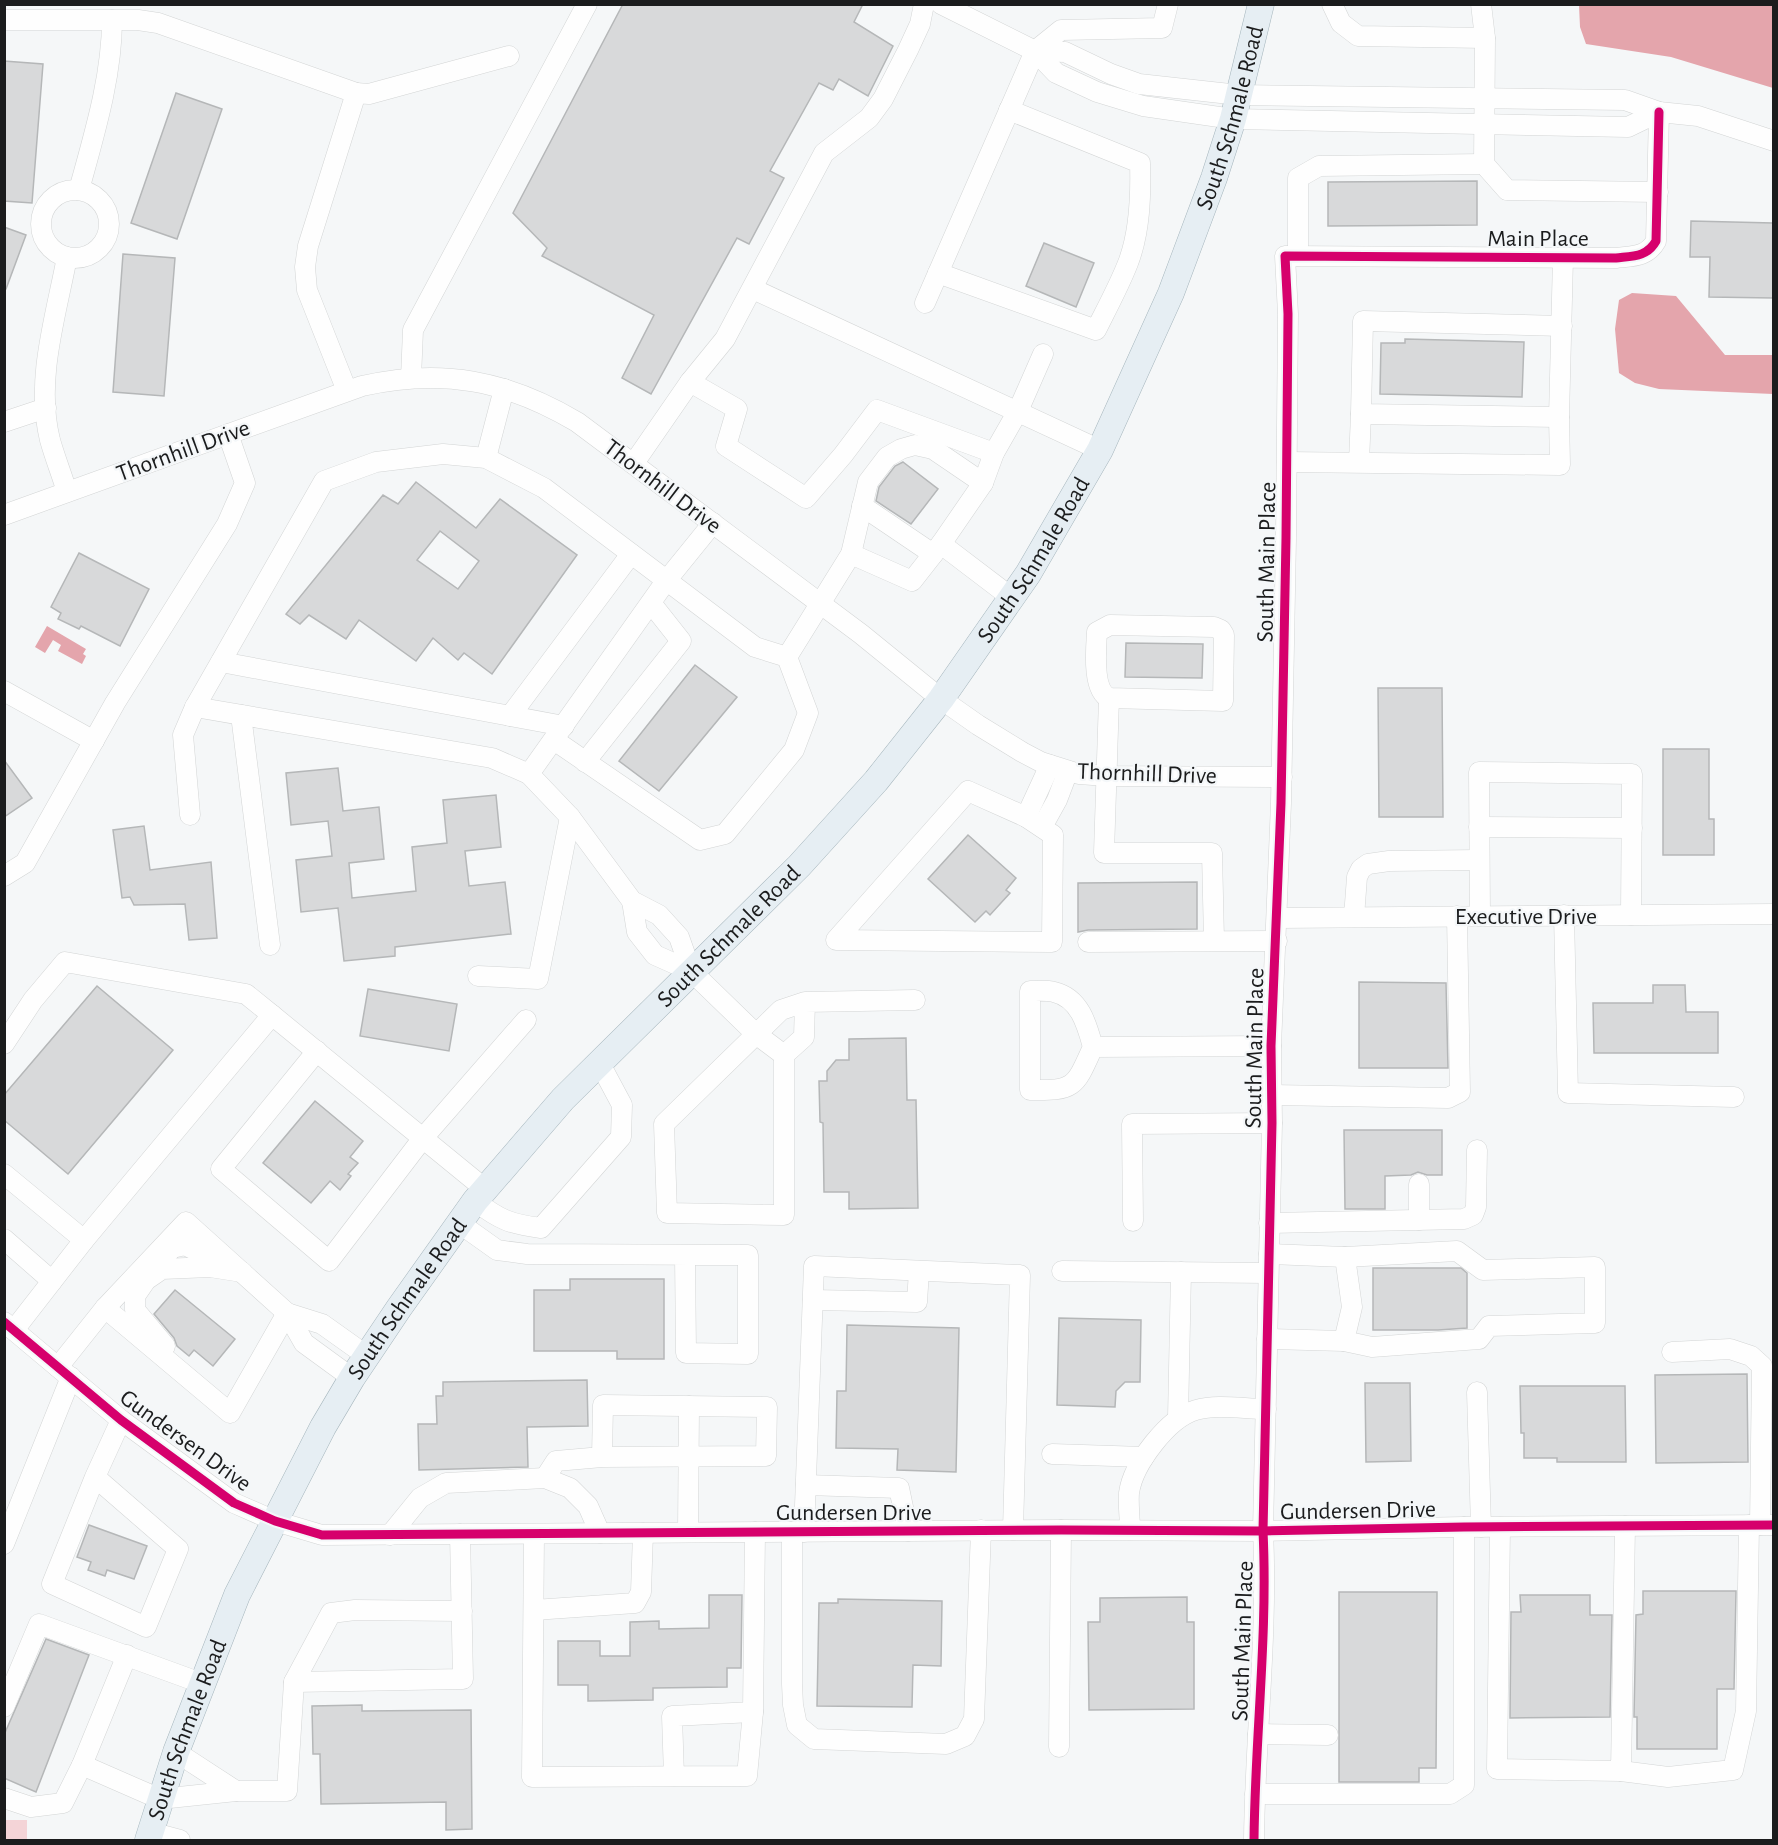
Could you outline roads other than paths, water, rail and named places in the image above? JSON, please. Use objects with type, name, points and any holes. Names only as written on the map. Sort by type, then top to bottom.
[{"type":"main road","name":"South Schmale Road","points":[[149,1836],[201,1683],[237,1594],[323,1427],[352,1377],[459,1223],[480,1195],[563,1099],[799,866],[836,826],[941,699],[1012,598],[1100,450],[1171,293],[1208,195],[1233,119],[1261,4]]},
{"type":"street","points":[[411,378],[413,330],[586,4]]},
{"type":"street","points":[[634,464],[690,382],[725,339],[824,153],[869,118],[883,99],[920,24],[924,4]]},
{"type":"street","points":[[940,4],[1035,51],[1056,73],[1122,101],[1233,119],[1628,127],[1659,112]]},
{"type":"street","points":[[925,303],[1035,51],[1060,30],[1162,28],[1168,4]]},
{"type":"street","points":[[1332,4],[1341,23],[1358,36],[1485,38]]},
{"type":"street","points":[[1481,4],[1485,38],[1484,164],[1507,190],[1658,192]]},
{"type":"street","points":[[4,20],[138,20],[158,23],[356,93],[369,94],[509,56]]},
{"type":"street","points":[[79,190],[112,49],[111,20]]},
{"type":"street","points":[[1035,51],[1065,52],[1139,84],[1239,95],[1625,100],[1659,112],[1698,116],[1773,141]]},
{"type":"street","points":[[347,391],[307,290],[305,267],[308,246],[356,93]]},
{"type":"street","points":[[938,273],[1096,330],[1128,262],[1137,228],[1141,194],[1140,163],[1010,110]]},
{"type":"street","name":"Main Place","points":[[1292,256],[1616,258],[1642,255],[1652,249],[1656,241],[1659,112]]},
{"type":"street","name":"South Main Place","points":[[1254,1840],[1266,1582],[1263,1531],[1272,1123],[1271,1046],[1282,777],[1288,314],[1298,178],[1319,165],[1484,164]]},
{"type":"street","points":[[68,190],[79,190],[99,199],[105,208],[108,230],[105,240],[98,249],[78,258],[67,257],[56,253],[42,235],[40,224],[42,212],[48,202],[57,195],[68,190]]},
{"type":"street","points":[[67,257],[45,374],[50,439],[67,492]]},
{"type":"street","points":[[1287,462],[1560,465],[1563,258]]},
{"type":"street","points":[[753,289],[1100,450]]},
{"type":"street","points":[[1359,462],[1363,321],[1562,327]]},
{"type":"street","points":[[851,554],[912,581],[982,483],[994,453],[1018,411],[1043,354]]},
{"type":"street","name":"Thornhill Drive","points":[[4,515],[347,391],[386,381],[411,378],[465,380],[523,394],[577,422],[819,603],[941,699],[1022,752],[1059,768],[1107,776],[1282,777]]},
{"type":"street","points":[[690,382],[737,409],[726,446],[806,498],[877,410],[994,453]]},
{"type":"street","points":[[486,458],[504,389]]},
{"type":"street","points":[[4,422],[46,408]]},
{"type":"street","points":[[1361,414],[1559,417]]},
{"type":"street","points":[[4,876],[25,863],[152,642],[227,524],[245,483],[228,434]]},
{"type":"street","points":[[787,657],[851,554],[868,482],[887,457],[901,449],[915,445],[933,449],[982,483]]},
{"type":"street","points":[[190,815],[183,735],[195,707],[324,481],[376,462],[443,454],[486,458],[544,488],[755,647],[787,657]]},
{"type":"street","points":[[862,506],[937,549],[1012,598]]},
{"type":"street","points":[[529,774],[666,582],[712,523]]},
{"type":"street","points":[[510,716],[631,554]]},
{"type":"street","points":[[585,762],[681,641],[651,603]]},
{"type":"street","points":[[1110,625],[1214,627],[1221,630],[1224,635],[1223,701],[1109,698],[1100,691],[1096,662],[1097,632],[1102,628],[1110,625]]},
{"type":"street","points":[[221,662],[510,716],[559,733],[585,762],[700,840],[725,834],[794,750],[808,713],[787,657]]},
{"type":"street","points":[[4,691],[94,741]]},
{"type":"street","points":[[1109,698],[1104,853],[1212,853],[1214,940]]},
{"type":"street","points":[[195,707],[492,758],[529,774],[570,817],[632,902],[638,932],[655,956],[691,971],[756,1034],[784,1055]]},
{"type":"street","points":[[241,715],[270,945]]},
{"type":"street","points":[[1034,822],[1057,800],[1059,768]]},
{"type":"street","points":[[1480,916],[1479,772],[1632,774],[1631,915]]},
{"type":"street","points":[[969,790],[1034,822],[1053,834],[1052,942],[836,940],[969,790]]},
{"type":"street","points":[[478,976],[538,979],[570,817]]},
{"type":"street","points":[[1479,827],[1632,828]]},
{"type":"street","points":[[1354,917],[1357,877],[1361,869],[1368,864],[1389,861],[1479,860]]},
{"type":"street","points":[[632,902],[659,915],[679,937],[691,971]]},
{"type":"street","name":"Executive Drive","points":[[1278,918],[1773,914]]},
{"type":"street","points":[[1564,915],[1568,1093],[1734,1097]]},
{"type":"street","points":[[1272,1095],[1448,1098],[1460,1092],[1457,916]]},
{"type":"street","points":[[1088,942],[1277,941]]},
{"type":"street","points":[[4,1044],[33,1000],[64,962],[246,994],[423,1138],[480,1195],[497,1217],[514,1225],[541,1228],[621,1137],[622,1105],[599,1062]]},
{"type":"street","points":[[1030,991],[1053,992],[1069,999],[1086,1019],[1093,1047],[1074,1084],[1058,1090],[1030,1090],[1030,991]]},
{"type":"street","points":[[805,1002],[804,1037],[784,1055],[784,1215],[667,1213],[664,1124],[781,1010],[805,1002],[915,1000]]},
{"type":"street","points":[[9,1326],[52,1281],[272,1015]]},
{"type":"street","points":[[316,1051],[221,1170],[329,1261],[423,1138],[526,1020]]},
{"type":"street","points":[[1093,1047],[1271,1046]]},
{"type":"street","points":[[1133,1221],[1132,1124],[1272,1123]]},
{"type":"street","points":[[1269,1222],[1464,1219],[1473,1215],[1476,1207],[1477,1150]]},
{"type":"street","points":[[4,1174],[84,1240]]},
{"type":"street","points":[[1419,1184],[1419,1220]]},
{"type":"street","points":[[4,1544],[64,1372],[105,1308],[186,1222],[287,1313],[304,1343],[352,1377]]},
{"type":"street","points":[[459,1223],[497,1250],[527,1254],[748,1255],[748,1354],[686,1353],[685,1255]]},
{"type":"street","points":[[4,1239],[52,1281]]},
{"type":"street","points":[[1062,1271],[1181,1272],[1345,1257],[1457,1251],[1483,1270],[1595,1267],[1595,1323],[1489,1326],[1479,1339],[1372,1347],[1344,1341],[1267,1339]]},
{"type":"street","points":[[1344,1341],[1352,1307],[1345,1257]]},
{"type":"street","points":[[981,1530],[974,1719],[965,1736],[946,1743],[814,1739],[797,1725],[792,1684],[798,1532],[806,1485],[814,1266],[1020,1275],[1013,1530]]},
{"type":"street","points":[[199,1386],[135,1310],[135,1296],[146,1280],[162,1269],[210,1267],[242,1272]]},
{"type":"street","points":[[813,1300],[917,1302],[919,1271]]},
{"type":"street","points":[[1178,1418],[1181,1272]]},
{"type":"street","points":[[105,1308],[230,1413],[287,1313]]},
{"type":"street","points":[[287,1313],[322,1324],[367,1356]]},
{"type":"street","name":"Gundersen Drive","points":[[9,1326],[121,1420],[234,1503],[275,1521],[322,1535],[981,1530],[1263,1531],[1761,1525]]},
{"type":"street","points":[[1481,1527],[1497,1636],[1497,1769],[1621,1771],[1668,1777],[1733,1770],[1746,1711],[1761,1525],[1762,1366],[1751,1356],[1730,1349],[1672,1352]]},
{"type":"street","points":[[1255,1794],[1450,1794],[1464,1785],[1481,1527],[1477,1392]]},
{"type":"street","points":[[544,1478],[556,1461],[602,1456],[688,1458],[766,1456],[767,1407],[603,1405],[602,1456]]},
{"type":"street","points":[[688,1532],[689,1406]]},
{"type":"street","points":[[1130,1530],[1129,1492],[1144,1457],[1178,1418],[1197,1410],[1213,1408],[1266,1409]]},
{"type":"street","points":[[95,1477],[178,1549],[146,1627],[52,1584],[95,1477],[121,1420]]},
{"type":"street","points":[[1052,1454],[1144,1457]]},
{"type":"street","points":[[390,1535],[420,1498],[446,1483],[544,1478],[570,1488],[588,1506],[600,1533]]},
{"type":"street","points":[[806,1485],[899,1488],[908,1531]]},
{"type":"street","points":[[1621,1771],[1625,1526]]},
{"type":"street","points":[[1059,1747],[1061,1530]]},
{"type":"street","points":[[534,1533],[532,1777],[747,1776],[753,1712],[754,1532]]},
{"type":"street","points":[[534,1610],[635,1603],[641,1592],[643,1533]]},
{"type":"street","points":[[294,1682],[463,1679],[460,1534]]},
{"type":"street","points":[[82,1765],[160,1799],[237,1791],[287,1791],[294,1682],[330,1613],[355,1610],[462,1611]]},
{"type":"street","points":[[4,1707],[39,1624],[201,1683]]},
{"type":"street","points":[[4,1798],[31,1807],[63,1803],[82,1765],[127,1655]]},
{"type":"street","points":[[674,1776],[672,1716],[753,1712]]},
{"type":"street","points":[[1258,1734],[1328,1735]]},
{"type":"street","points":[[176,1752],[237,1791]]},
{"type":"street","points":[[149,1836],[180,1840]]}]
